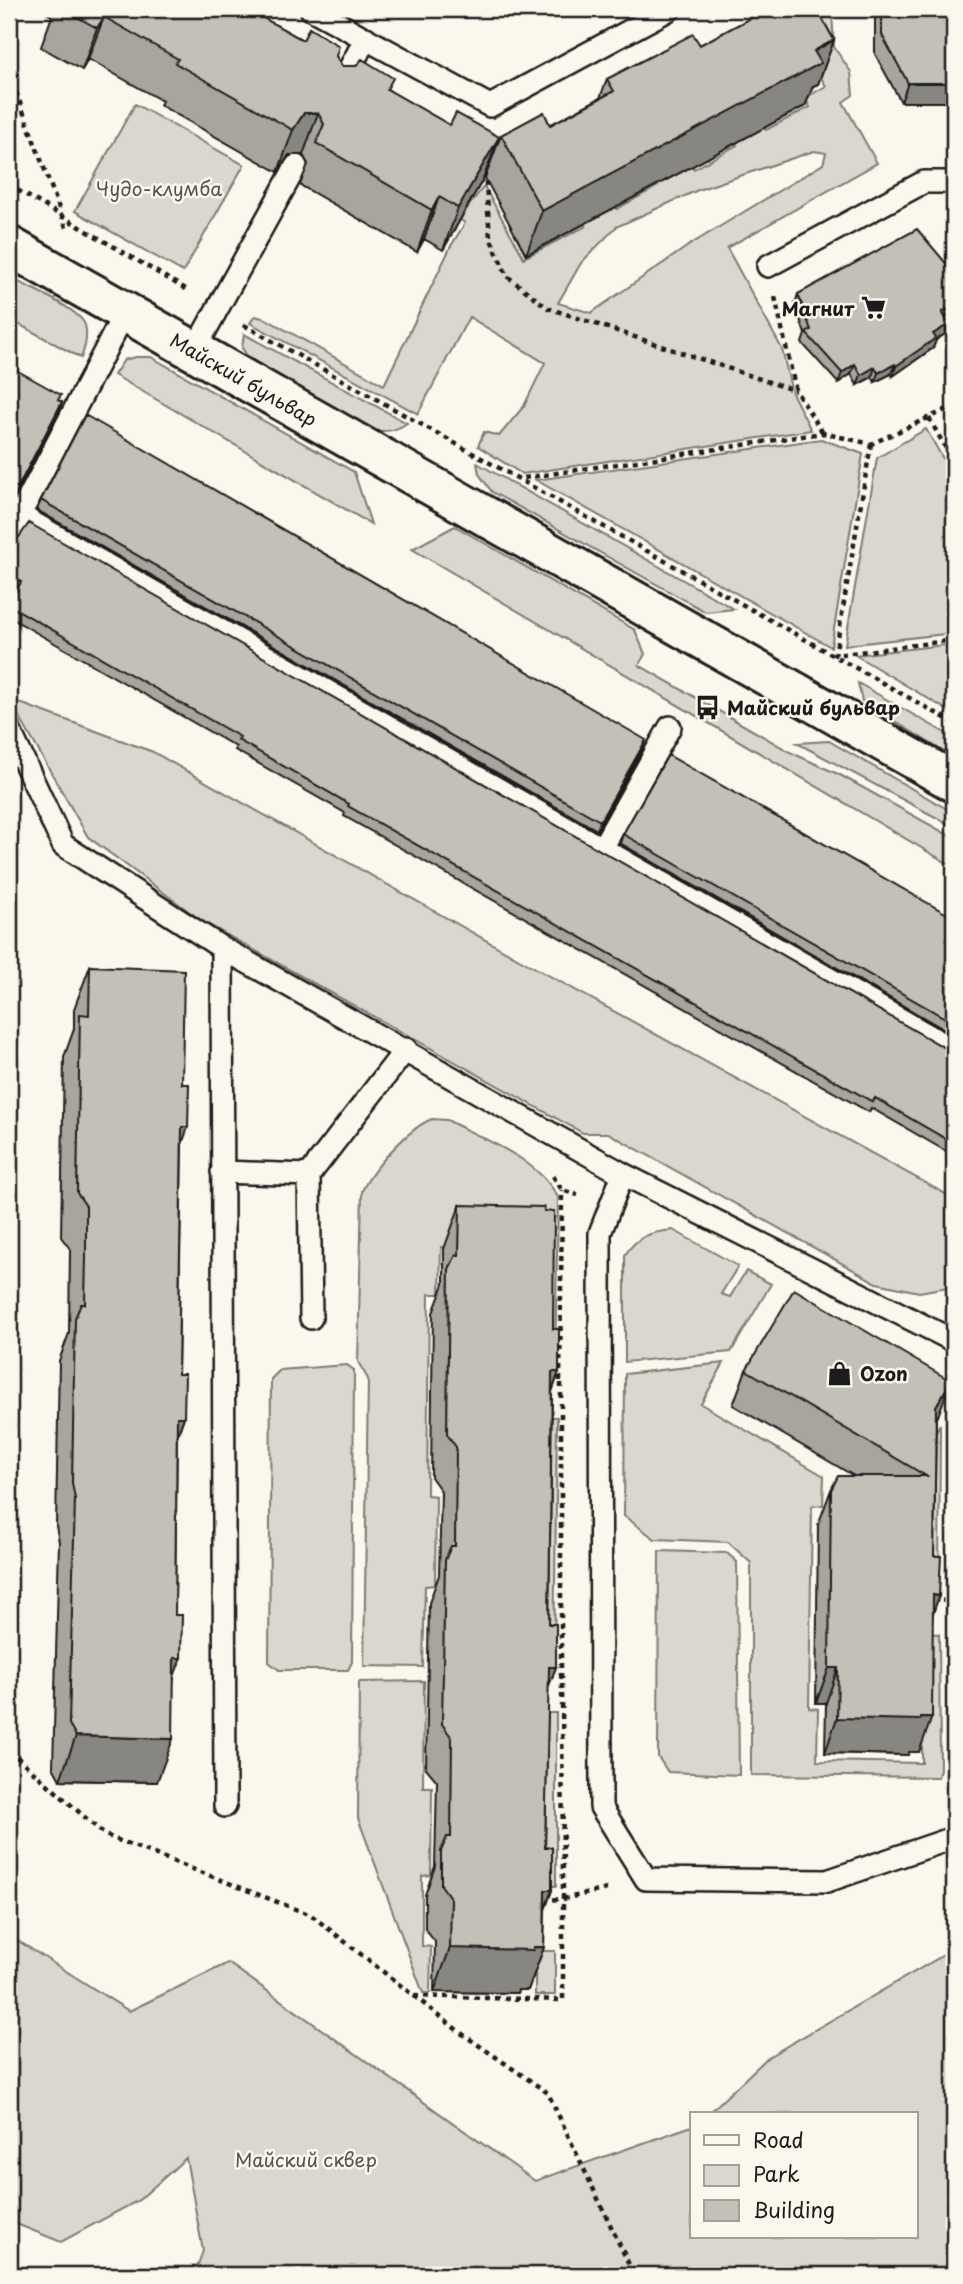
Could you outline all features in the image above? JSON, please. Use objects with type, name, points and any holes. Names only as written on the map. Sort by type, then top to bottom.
[{"type":"main road","name":"Майский бульвар","points":[[9,246],[954,782]]},
{"type":"lane","points":[[311,9],[490,106],[670,9]]},
{"type":"lane","points":[[334,97],[366,38]]},
{"type":"lane","points":[[194,351],[296,166]]},
{"type":"lane","points":[[768,266],[924,182],[954,182]]},
{"type":"lane","points":[[9,536],[14,513],[125,312]]},
{"type":"lane","points":[[14,513],[954,1050]]},
{"type":"lane","points":[[602,848],[670,727]]},
{"type":"lane","points":[[9,729],[63,845],[222,948],[406,1049],[623,1174],[954,1341]]},
{"type":"lane","points":[[222,948],[225,1806]]},
{"type":"lane","points":[[311,1318],[309,1175],[406,1049]]},
{"type":"lane","points":[[222,1172],[309,1175]]},
{"type":"lane","points":[[623,1174],[600,1233],[601,1807],[646,1879],[827,1881],[953,1838],[954,1835]]},
{"type":"path","points":[[9,73],[64,216]]},
{"type":"path","points":[[490,106],[484,186],[490,237],[507,276],[548,308],[796,391]]},
{"type":"path","points":[[9,185],[217,308],[954,723]]},
{"type":"path","points":[[768,266],[796,391],[823,433]]},
{"type":"path","points":[[523,478],[823,433],[871,444],[954,406]]},
{"type":"path","points":[[928,418],[954,463]]},
{"type":"path","points":[[835,655],[871,444]]},
{"type":"path","points":[[835,655],[954,640]]},
{"type":"path","points":[[414,1996],[563,2000],[562,1190]]},
{"type":"path","points":[[552,1381],[561,1381]]},
{"type":"path","points":[[928,1600],[954,1601]]},
{"type":"path","points":[[540,1676],[601,1677]]},
{"type":"path","points":[[9,1750],[105,1835],[311,1915],[414,1996],[548,2093],[634,2275]]},
{"type":"path","points":[[537,1900],[563,1899],[646,1879]]},
{"type":"green space","points":[[832,11],[834,47],[851,72],[853,95],[843,102],[877,163],[727,248],[782,349],[792,393],[811,430],[522,474],[478,446],[484,432],[499,436],[524,406],[545,363],[469,317],[418,414],[250,323],[255,316],[266,319],[384,385],[451,246],[465,223],[459,219],[484,186],[524,258],[586,226],[584,222],[614,205],[617,209],[658,186],[652,174],[686,156],[694,169],[737,145],[735,141],[763,127],[766,130],[810,107],[805,98],[826,86],[790,21],[801,12]],"holes":[[[814,151],[826,153],[823,164],[691,244],[591,313],[558,303],[581,263],[616,227],[698,190]]]},
{"type":"green space","name":"Чудо-клумба","points":[[135,104],[244,165],[183,272],[75,211]]},
{"type":"green space","points":[[9,277],[51,298],[81,318],[86,333],[81,358],[9,319]]},
{"type":"green space","points":[[244,334],[407,423],[389,431],[370,430],[248,357],[242,348]]},
{"type":"green space","points":[[151,357],[354,472],[371,524],[114,375],[124,360]]},
{"type":"green space","points":[[926,429],[954,478],[954,633],[845,645],[877,458]]},
{"type":"green space","points":[[821,439],[863,454],[831,647],[536,480]]},
{"type":"green space","points":[[477,463],[734,609],[706,612],[492,492],[479,474]]},
{"type":"green space","points":[[455,526],[635,630],[645,654],[639,665],[792,753],[840,775],[954,838],[954,867],[412,549]]},
{"type":"green space","points":[[954,644],[954,714],[855,655]]},
{"type":"green space","points":[[858,683],[954,738],[954,758],[862,701]]},
{"type":"green space","points":[[9,699],[153,752],[519,959],[953,1198],[954,1286],[919,1292],[877,1283],[608,1133],[583,1133],[202,921],[88,837]]},
{"type":"green space","points":[[829,741],[954,813],[954,827],[797,743]]},
{"type":"green space","points":[[432,1119],[447,1120],[509,1151],[537,1171],[558,1197],[555,1367],[540,1250],[441,1247],[440,1294],[429,1294],[427,1495],[436,1496],[435,1585],[425,1586],[423,1667],[364,1666],[368,1379],[358,1362],[362,1191],[393,1150],[423,1123]]},
{"type":"green space","points":[[673,1230],[738,1266],[721,1294],[730,1297],[746,1271],[771,1284],[731,1352],[625,1362],[625,1255],[634,1243],[645,1236]]},
{"type":"green space","points":[[724,1363],[701,1404],[824,1476],[823,1505],[812,1506],[809,1708],[818,1709],[817,1761],[922,1763],[923,1633],[939,1634],[938,1777],[751,1775],[751,1563],[728,1542],[655,1539],[624,1516],[625,1374]]},
{"type":"green space","points":[[347,1365],[354,1370],[352,1662],[348,1670],[279,1670],[269,1662],[271,1379],[280,1370]]},
{"type":"green space","points":[[539,1417],[557,1417],[554,1665],[536,1664]]},
{"type":"green space","points":[[940,1424],[939,1588],[919,1462]]},
{"type":"green space","points":[[659,1551],[727,1553],[737,1562],[739,1775],[668,1772],[658,1757]]},
{"type":"green space","points":[[424,1681],[423,1787],[432,1787],[431,1875],[422,1876],[422,1946],[431,1947],[430,1993],[423,1993],[358,1818],[359,1682]]},
{"type":"green space","points":[[536,1713],[556,1713],[556,1886],[534,1885]]},
{"type":"green space","name":"Майский сквер","points":[[9,1935],[129,2011],[228,1963],[535,2181],[690,2127],[690,2238],[918,2238],[918,2112],[710,2112],[768,2057],[954,1949],[954,2275],[194,2275],[203,2251],[186,2158],[139,2200],[61,2242],[9,2221]]},
{"type":"green space","points":[[535,1951],[555,1951],[555,1995],[535,1995]]},
{"type":"building","points":[[63,9],[247,9],[303,40],[309,28],[339,46],[336,56],[342,66],[356,66],[362,59],[393,78],[387,89],[450,125],[456,113],[499,137],[458,208],[439,197],[432,210],[316,143],[324,124],[318,113],[304,113],[293,130],[175,63],[178,59],[104,17],[97,28]]},
{"type":"building","points":[[762,9],[817,9],[834,40],[814,51],[821,63],[542,211],[501,135],[544,112],[550,125],[614,91],[607,79],[693,34],[700,45],[764,11]]},
{"type":"building","points":[[882,9],[954,9],[954,83],[908,83],[882,35]]},
{"type":"building","name":"Магнит","points":[[917,229],[950,268],[954,306],[942,312],[949,324],[933,334],[936,338],[896,366],[895,364],[878,373],[875,367],[861,375],[855,364],[842,373],[806,333],[811,330],[798,294]]},
{"type":"building","points":[[9,366],[61,395],[58,400],[62,402],[18,487],[9,487]]},
{"type":"building","points":[[85,415],[646,740],[600,821],[41,500]]},
{"type":"building","points":[[29,523],[954,1052],[953,1143],[875,1098],[873,1102],[348,806],[349,804],[238,740],[240,737],[9,605],[21,582],[9,573],[9,537],[19,537]]},
{"type":"building","points":[[668,755],[954,918],[954,1023],[623,834]]},
{"type":"building","points":[[90,966],[184,970],[182,1084],[189,1084],[188,1127],[182,1127],[178,1374],[185,1374],[184,1417],[177,1417],[175,1615],[182,1615],[181,1658],[174,1658],[173,1739],[76,1736],[69,1724],[75,1499],[72,1483],[75,1318],[81,1304],[85,1304],[86,1256],[86,1206],[77,1193],[80,1014],[89,1015]]},
{"type":"building","points":[[460,1205],[544,1207],[544,1211],[554,1211],[553,1329],[559,1329],[559,1372],[552,1372],[549,1624],[556,1624],[556,1667],[549,1667],[545,1847],[552,1847],[552,1890],[545,1890],[544,1947],[533,1947],[533,1950],[450,1948],[451,1899],[441,1885],[441,1851],[447,1837],[451,1837],[452,1738],[442,1724],[445,1560],[451,1546],[455,1546],[456,1447],[447,1434],[449,1269],[456,1255],[459,1255]]},
{"type":"building","points":[[794,1289],[951,1381],[936,1406],[934,1556],[941,1556],[939,1596],[933,1595],[932,1717],[921,1717],[920,1720],[837,1718],[838,1668],[829,1668],[831,1490],[838,1476],[926,1476],[746,1370]]},
{"type":"place","name":"Магнит","points":[[874,308]]},
{"type":"place","name":"Майский бульвар","points":[[707,707]]},
{"type":"place","name":"Ozon","points":[[840,1373]]}]
